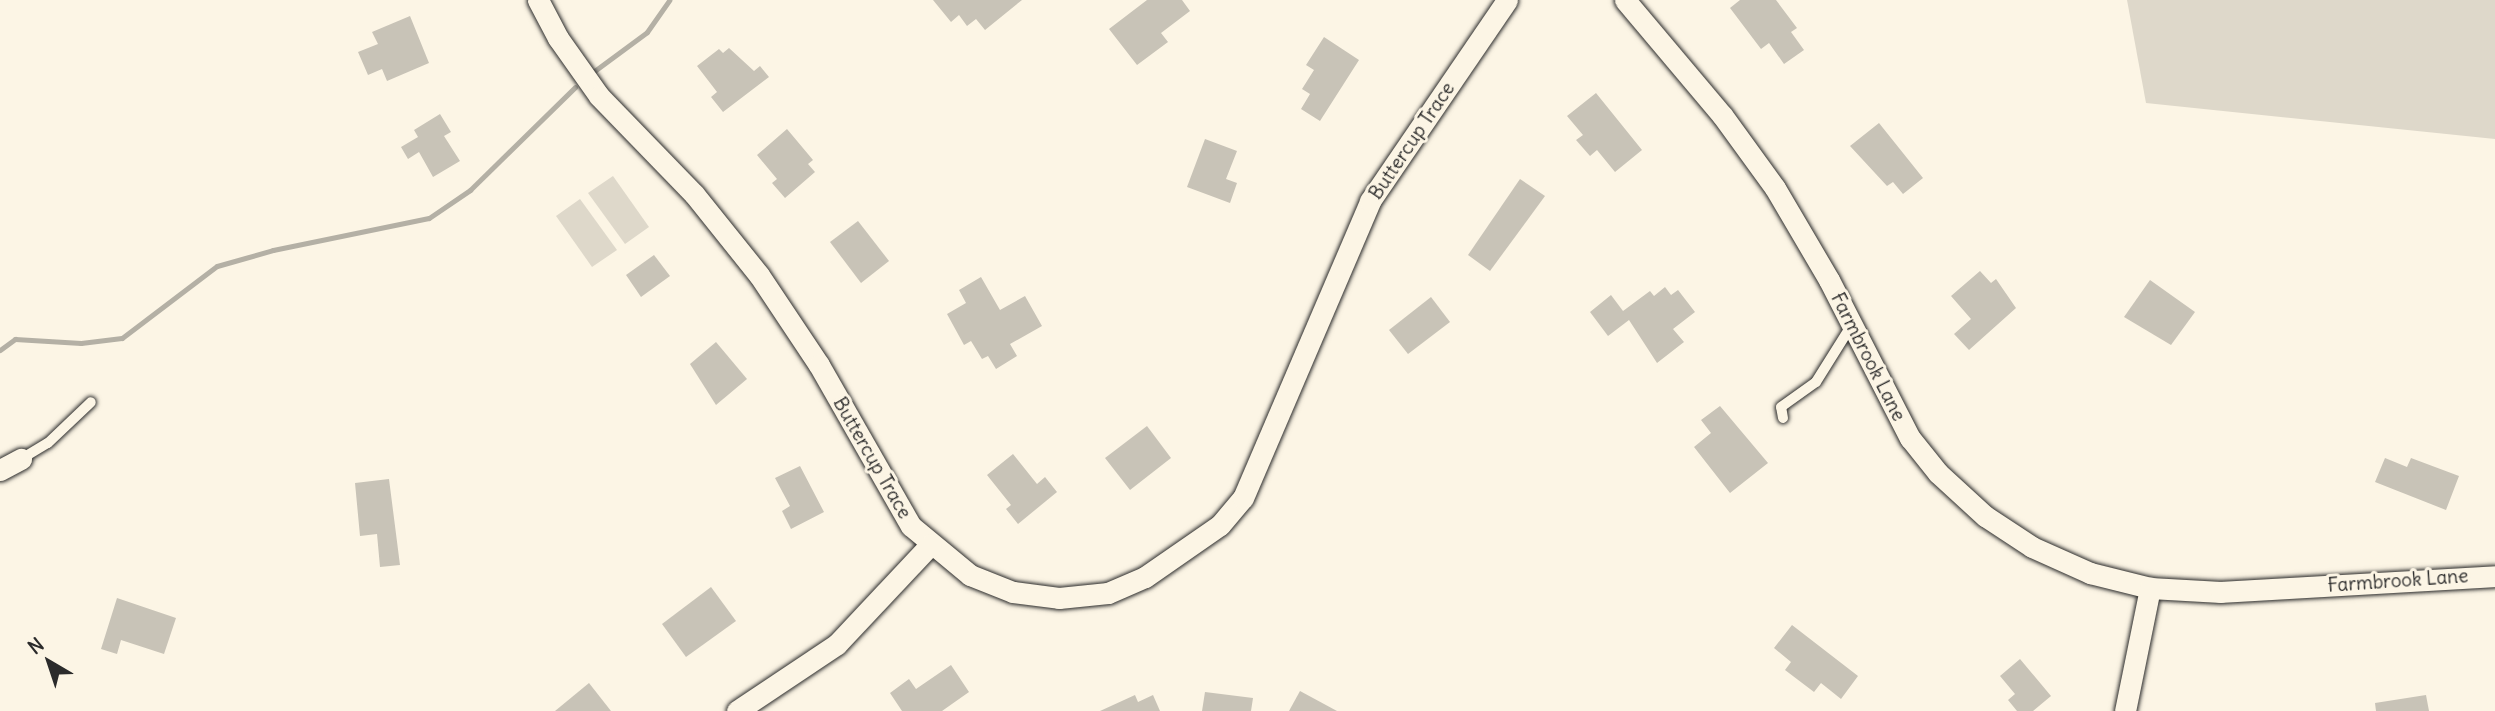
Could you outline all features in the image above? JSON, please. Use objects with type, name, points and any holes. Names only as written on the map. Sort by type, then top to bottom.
[{"type":"street","name":"Buttercup Trace","points":[[538,0],[558,38],[599,96],[694,194],[760,275],[819,365],[894,503],[930,545],[970,575],[1013,592],[1059,598],[1108,593],[1145,578],[1220,525],[1243,498],[1370,201],[1507,0]]},
{"type":"street","name":"Farmbrook Lane","points":[[1628,1],[1722,115],[1775,188],[1852,326],[1910,438],[1938,473],[1984,516],[2032,547],[2090,573],[2150,588],[2221,592],[2495,576]]},
{"type":"street","points":[[0,470],[21,459]]},
{"type":"street","points":[[737,711],[837,645],[930,545]]},
{"type":"street","points":[[2125,711],[2150,588]]},
{"type":"lane","points":[[1783,418],[1781,407],[1787,399],[1816,382],[1852,326]]},
{"type":"lane","points":[[21,459],[48,443],[91,402]]},
{"type":"shaded area","points":[[2127,0],[2495,0],[2495,139],[2146,103]]},
{"type":"shaded area","points":[[613,176],[649,227],[625,244],[588,193]]},
{"type":"shaded area","points":[[580,199],[617,250],[592,267],[556,216]]},
{"type":"building","points":[[933,0],[1022,0],[985,30],[976,19],[967,26],[959,15],[951,22]]},
{"type":"building","points":[[1147,0],[1182,0],[1190,11],[1161,33],[1168,42],[1137,65],[1109,29]]},
{"type":"building","points":[[1740,0],[1776,0],[1797,28],[1791,32],[1804,50],[1784,64],[1769,43],[1761,49],[1730,8]]},
{"type":"building","points":[[410,16],[429,63],[387,81],[382,69],[368,75],[358,52],[378,44],[372,32]]},
{"type":"building","points":[[1324,37],[1359,60],[1320,121],[1301,109],[1310,94],[1302,89],[1314,70],[1306,65]]},
{"type":"building","points":[[729,48],[754,71],[760,66],[769,77],[723,112],[711,97],[717,92],[697,66],[719,49],[723,53]]},
{"type":"building","points":[[1596,93],[1642,150],[1615,172],[1597,150],[1590,156],[1576,140],[1583,135],[1567,116]]},
{"type":"building","points":[[440,114],[451,132],[444,136],[460,161],[433,177],[419,152],[408,159],[401,147],[418,137],[414,130]]},
{"type":"building","points":[[1879,123],[1923,178],[1903,194],[1893,182],[1887,186],[1850,146]]},
{"type":"building","points":[[787,129],[813,160],[808,164],[815,172],[785,198],[772,183],[777,179],[757,155]]},
{"type":"building","points":[[1205,139],[1237,151],[1226,179],[1237,183],[1230,203],[1187,187]]},
{"type":"building","points":[[1520,179],[1545,196],[1490,271],[1468,255]]},
{"type":"building","points":[[858,221],[889,261],[861,283],[830,242]]},
{"type":"building","points":[[654,255],[670,276],[641,297],[626,275]]},
{"type":"building","points":[[1980,271],[1991,283],[1996,279],[2016,308],[1969,350],[1954,334],[1971,319],[1951,296]]},
{"type":"building","points":[[981,277],[1000,310],[1025,296],[1042,326],[1010,344],[1017,356],[996,369],[988,356],[982,359],[971,341],[964,345],[947,314],[966,303],[959,290]]},
{"type":"building","points":[[2150,280],[2195,312],[2171,345],[2124,317]]},
{"type":"building","points":[[1665,287],[1671,295],[1678,290],[1695,312],[1673,329],[1684,342],[1657,363],[1629,320],[1608,336],[1590,312],[1611,295],[1623,311],[1650,291],[1654,296]]},
{"type":"building","points":[[1431,297],[1450,322],[1408,354],[1389,330]]},
{"type":"building","points":[[716,342],[747,379],[716,405],[690,364]]},
{"type":"building","points":[[1720,406],[1768,463],[1730,493],[1694,447],[1711,433],[1701,420]]},
{"type":"building","points":[[1147,426],[1171,458],[1130,490],[1105,458]]},
{"type":"building","points":[[1013,454],[1037,484],[1045,477],[1057,492],[1018,524],[1006,509],[1011,505],[987,475]]},
{"type":"building","points":[[2385,458],[2407,467],[2411,458],[2459,476],[2446,510],[2375,482]]},
{"type":"building","points":[[800,466],[824,512],[791,529],[782,511],[790,506],[775,478]]},
{"type":"building","points":[[389,479],[400,565],[380,567],[377,534],[360,536],[355,483]]},
{"type":"building","points":[[711,587],[736,621],[686,657],[662,624]]},
{"type":"building","points":[[117,598],[176,618],[164,654],[121,640],[117,654],[101,649]]},
{"type":"building","points":[[1792,625],[1858,676],[1841,699],[1821,683],[1814,692],[1785,670],[1791,662],[1774,648]]},
{"type":"building","points":[[2020,659],[2051,696],[2033,711],[2017,711],[2008,700],[2015,694],[2000,676]]},
{"type":"building","points":[[951,665],[969,692],[942,711],[902,711],[890,693],[909,679],[916,689]]},
{"type":"building","points":[[589,683],[611,711],[555,711]]},
{"type":"building","points":[[1300,691],[1337,711],[1289,711]]},
{"type":"building","points":[[1205,692],[1253,698],[1251,711],[1202,711]]},
{"type":"building","points":[[1135,695],[1138,702],[1153,695],[1160,711],[1100,711]]},
{"type":"building","points":[[2426,695],[2429,711],[2376,711],[2375,703]]},
{"type":"waterway","points":[[593,72],[647,32],[669,0]]},
{"type":"waterway","points":[[0,350],[15,339],[81,343],[122,338],[217,266],[273,250],[429,218],[470,190],[575,87]]}]
